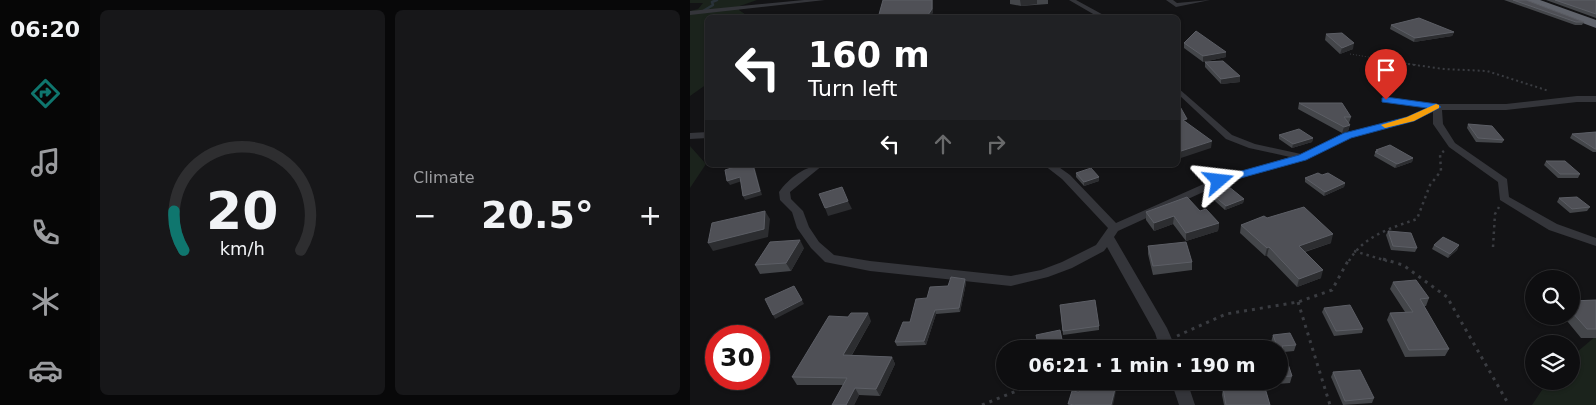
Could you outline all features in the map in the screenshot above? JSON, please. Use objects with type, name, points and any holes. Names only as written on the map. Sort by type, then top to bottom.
[{"type":"highway","points":[[1530,0],[1596,24]]},
{"type":"street","points":[[690,13],[822,0]]},
{"type":"street","points":[[1072,0],[1100,15]]},
{"type":"street","points":[[1169,0],[1176,5],[1207,0]]},
{"type":"street","points":[[1180,92],[1229,137],[1252,146],[1302,157]]},
{"type":"street","points":[[816,167],[809,174],[788,186],[784,192],[786,200],[798,211],[804,228],[815,245],[830,259],[903,270],[945,275],[968,275],[1011,281],[1043,274],[1066,265],[1100,248],[1111,232],[1219,181],[1302,157],[1348,136],[1410,119],[1437,107],[1456,105],[1506,107],[1596,99]]},
{"type":"street","points":[[1437,107],[1438,124],[1452,145],[1503,181],[1504,198],[1553,227],[1596,242]]},
{"type":"street","points":[[690,136],[705,135]]},
{"type":"street","points":[[1052,167],[1066,177],[1111,232],[1164,340]]},
{"type":"street","points":[[1182,390],[1187,405]]},
{"type":"lane","points":[[1386,100],[1437,107]]},
{"type":"path","points":[[1350,54],[1444,69],[1471,68],[1487,71],[1574,100]]},
{"type":"path","points":[[1176,340],[1226,314],[1298,302],[1332,290],[1354,251],[1381,231],[1416,219],[1430,184],[1442,170],[1440,154],[1452,145]]},
{"type":"path","points":[[1494,247],[1495,214],[1504,198]]},
{"type":"path","points":[[1354,251],[1403,264],[1447,297],[1509,405]]},
{"type":"path","points":[[1298,302],[1330,405]]},
{"type":"path","points":[[982,405],[1019,390]]},
{"type":"shaded area","points":[[690,0],[757,0],[740,6],[739,10],[746,15],[705,15],[705,85],[690,96],[690,11],[698,9],[703,3],[690,3]]},
{"type":"shaded area","points":[[690,146],[705,163],[705,166],[690,188]]},
{"type":"shaded area","points":[[1596,336],[1596,405],[1532,405],[1542,390],[1580,390],[1580,349]]},
{"type":"building","points":[[883,0],[932,0],[932,9],[928,15],[879,15]]},
{"type":"building","points":[[1513,0],[1526,0],[1584,22],[1576,22]]},
{"type":"building","points":[[1555,0],[1596,0],[1596,14]]},
{"type":"building","points":[[1419,18],[1454,32],[1415,38],[1391,25]]},
{"type":"building","points":[[1196,31],[1226,52],[1203,56],[1184,43]]},
{"type":"building","points":[[1342,33],[1354,43],[1342,48],[1326,34]]},
{"type":"building","points":[[1223,61],[1240,76],[1221,79],[1205,62]]},
{"type":"building","points":[[1299,103],[1342,103],[1351,117],[1344,117],[1350,125],[1344,127]]},
{"type":"building","points":[[1180,107],[1187,119],[1183,120],[1212,141],[1180,151]]},
{"type":"building","points":[[1468,124],[1492,126],[1504,140],[1478,138]]},
{"type":"building","points":[[1299,129],[1313,138],[1293,144],[1279,135]]},
{"type":"building","points":[[1596,132],[1596,149],[1572,134]]},
{"type":"building","points":[[1390,145],[1413,158],[1397,164],[1375,152]]},
{"type":"building","points":[[1546,161],[1565,161],[1580,174],[1560,174]]},
{"type":"building","points":[[735,167],[754,167],[760,191],[743,196],[740,177],[727,181],[725,170]]},
{"type":"building","points":[[1091,168],[1099,177],[1084,182],[1076,173]]},
{"type":"building","points":[[1318,173],[1322,175],[1328,173],[1345,183],[1325,192],[1305,178]]},
{"type":"building","points":[[1223,182],[1244,199],[1226,206],[1206,189]]},
{"type":"building","points":[[842,187],[848,201],[825,208],[819,194]]},
{"type":"building","points":[[1187,197],[1200,211],[1206,209],[1219,223],[1186,233],[1174,216],[1154,223],[1146,212]]},
{"type":"building","points":[[1577,197],[1590,207],[1572,209],[1559,198]]},
{"type":"building","points":[[1304,207],[1333,234],[1299,246],[1323,270],[1299,279],[1269,247],[1267,248],[1241,225],[1264,216],[1267,218]]},
{"type":"building","points":[[765,211],[764,229],[708,243],[712,223]]},
{"type":"building","points":[[1388,231],[1411,233],[1417,248],[1393,246]]},
{"type":"building","points":[[1443,237],[1459,245],[1450,254],[1434,245]]},
{"type":"building","points":[[800,240],[786,263],[755,265],[770,242]]},
{"type":"building","points":[[1186,242],[1192,262],[1153,266],[1148,246]]},
{"type":"building","points":[[951,277],[965,279],[959,308],[935,310],[924,341],[895,342],[903,322],[910,322],[916,299],[927,298],[930,287],[948,286]]},
{"type":"building","points":[[1416,280],[1429,298],[1420,299],[1449,349],[1409,350],[1390,313],[1413,312],[1393,282]]},
{"type":"building","points":[[794,286],[802,300],[773,315],[765,299]]},
{"type":"building","points":[[1095,300],[1099,326],[1063,331],[1060,305]]},
{"type":"building","points":[[1596,300],[1596,329],[1587,329],[1580,321],[1580,301]]},
{"type":"building","points":[[1350,305],[1363,329],[1336,331],[1324,308]]},
{"type":"building","points":[[851,313],[868,313],[843,355],[892,357],[876,389],[855,388],[846,405],[832,405],[847,378],[792,377],[829,316],[848,317]]},
{"type":"building","points":[[1060,330],[1062,340],[1037,340],[1036,335]]},
{"type":"building","points":[[1290,333],[1296,345],[1288,346],[1288,340],[1275,340],[1273,335]]},
{"type":"building","points":[[1288,364],[1292,376],[1288,376]]},
{"type":"building","points":[[1360,370],[1374,398],[1345,401],[1333,372]]},
{"type":"building","points":[[1080,390],[1115,390],[1111,405],[1068,404],[1072,391],[1079,392]]},
{"type":"building","points":[[1223,390],[1266,390],[1270,405],[1226,405]]},
{"type":"waterway","points":[[703,11],[713,5],[712,2],[717,0]]},
{"type":"slow traffic","points":[[1385,125],[1410,119],[1436,107]]},
{"type":"route","points":[[1219,181],[1302,157],[1348,136],[1410,119],[1437,107],[1386,100]]}]
